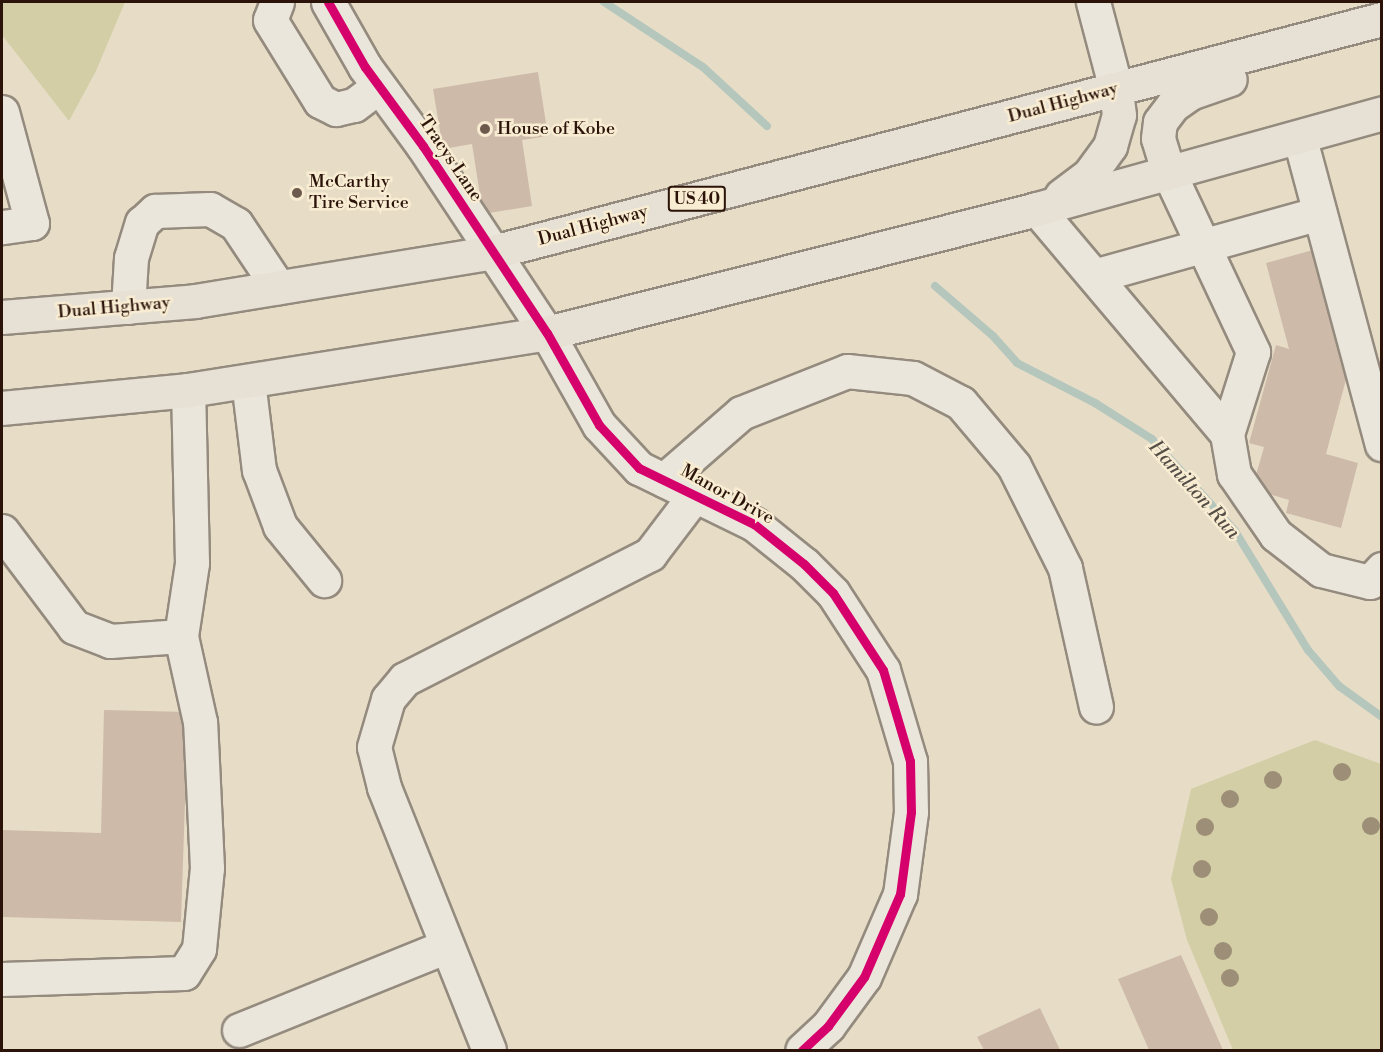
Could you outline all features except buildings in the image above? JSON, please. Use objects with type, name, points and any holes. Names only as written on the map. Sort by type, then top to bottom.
[{"type":"main road","name":"Dual Highway","points":[[2,317],[128,307],[278,287],[493,252],[1382,19]]},
{"type":"main road","points":[[1168,171],[1158,138],[1160,122],[1173,105],[1190,93],[1382,24]]},
{"type":"main road","points":[[1044,207],[1089,175],[1110,146],[1119,115],[1116,89]]},
{"type":"main road","points":[[2,408],[188,390],[547,333],[1044,207],[1168,171],[1300,139],[1381,115]]},
{"type":"street","points":[[277,2],[270,20],[320,101],[336,109],[354,105],[379,86]]},
{"type":"street","name":"Tracys Lane","points":[[328,2],[379,86],[547,333]]},
{"type":"street","points":[[1093,2],[1116,89]]},
{"type":"street","points":[[2,112],[32,223],[2,227]]},
{"type":"street","points":[[1300,139],[1382,444]]},
{"type":"street","points":[[1168,171],[1252,352],[1227,434],[1234,474],[1276,535],[1321,570],[1370,582],[1382,569]]},
{"type":"street","points":[[1044,207],[1094,276],[1227,434]]},
{"type":"street","points":[[128,307],[131,258],[142,224],[155,211],[210,209],[236,224],[278,287]]},
{"type":"street","points":[[1094,276],[1319,213]]},
{"type":"street","name":"Manor Drive","points":[[547,333],[598,425],[639,468],[754,524],[833,593],[883,670],[910,761],[911,812],[900,894],[864,977],[828,1026],[802,1050]]},
{"type":"street","points":[[664,480],[741,413],[846,370],[913,378],[962,403],[1014,466],[1065,568],[1096,708]]},
{"type":"street","points":[[248,381],[259,470],[277,517],[324,580]]},
{"type":"street","points":[[2,979],[184,973],[200,949],[207,868],[200,722],[181,636],[192,563],[188,390]]},
{"type":"street","points":[[489,1050],[384,787],[374,747],[388,699],[405,679],[650,554],[694,496]]},
{"type":"street","points":[[2,531],[74,627],[110,641],[181,636]]},
{"type":"street","points":[[239,1030],[447,946]]},
{"type":"shaded area","points":[[2,2],[125,2],[96,71],[69,121],[2,35]]},
{"type":"shaded area","points":[[1315,740],[1381,764],[1381,1050],[1233,1050],[1187,940],[1171,879],[1191,789]]},
{"type":"waterway","name":"Hamilton Run","points":[[604,2],[703,67],[767,126]]},
{"type":"waterway","name":"Hamilton Run","points":[[935,286],[993,336],[1017,363],[1095,403],[1152,439],[1235,531],[1308,650],[1339,686],[1382,717]]},
{"type":"cycle path","points":[[328,2],[365,67],[423,146],[547,333],[599,425],[639,468],[754,524],[804,564],[833,593],[883,670],[910,761],[911,812],[900,894],[864,977],[828,1026],[802,1050]]},
{"type":"place","name":"House of Kobe","points":[[485,129]]},
{"type":"place","name":"McCarthy Tire Service","points":[[297,193]]}]
